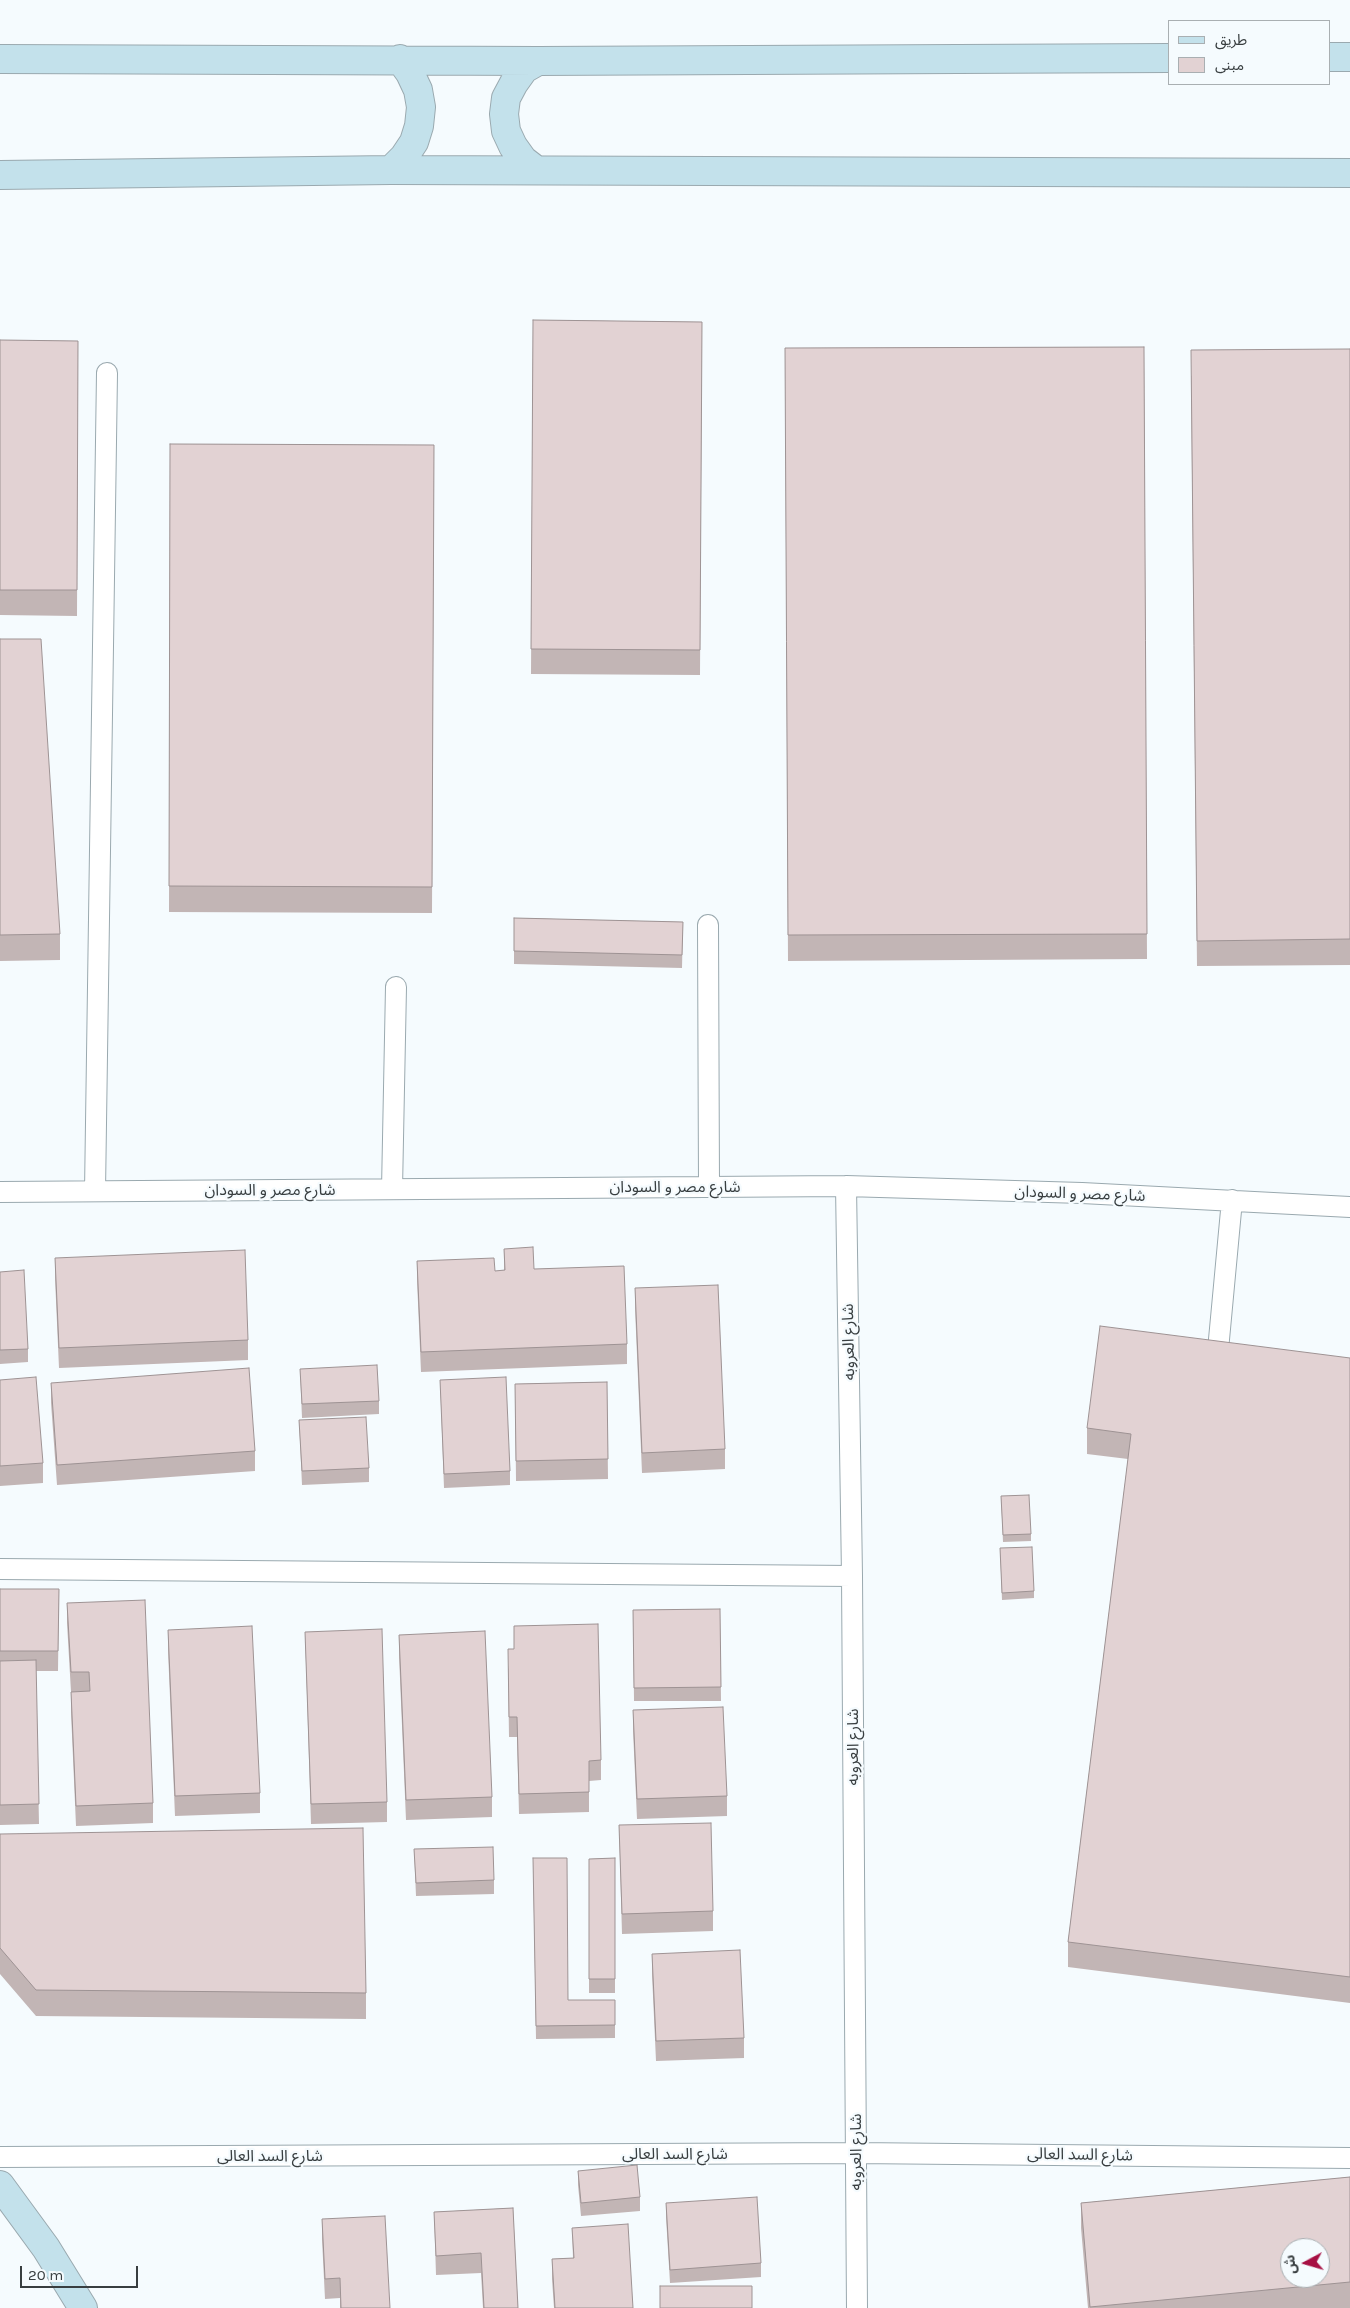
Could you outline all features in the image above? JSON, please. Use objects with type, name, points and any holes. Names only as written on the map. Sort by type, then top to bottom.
[{"type":"street","points":[[1330,57],[1350,57]]},
{"type":"street","points":[[0,59],[538,61],[1168,58]]},
{"type":"street","points":[[391,170],[404,157],[414,142],[419,126],[421,107],[418,90],[400,59]]},
{"type":"street","points":[[536,170],[523,160],[513,146],[506,131],[504,114],[506,98],[514,82],[524,70],[538,61]]},
{"type":"street","points":[[0,175],[391,170],[1350,173]]},
{"type":"street","points":[[0,2185],[46,2248],[83,2308]]},
{"type":"lane","points":[[95,1191],[107,372]]},
{"type":"lane","points":[[708,925],[709,1187]]},
{"type":"lane","points":[[392,1189],[396,987]]},
{"type":"lane","name":"شارع مصر و السودان","points":[[0,1192],[846,1186],[1232,1200],[1350,1207]]},
{"type":"lane","name":"شارع العروبه","points":[[846,1186],[852,1576],[858,2308]]},
{"type":"lane","points":[[1218,1350],[1232,1200]]},
{"type":"lane","points":[[0,1569],[852,1576]]},
{"type":"lane","name":"شارع السد العالى","points":[[0,2158],[856,2153],[1350,2158]]},
{"type":"building","points":[[533,320],[702,322],[700,650],[531,649]]},
{"type":"building","points":[[0,340],[78,341],[77,590],[0,590]]},
{"type":"building","points":[[1144,347],[1147,934],[788,935],[785,348]]},
{"type":"building","points":[[1350,349],[1350,939],[1197,941],[1191,350]]},
{"type":"building","points":[[170,444],[434,445],[432,887],[169,886]]},
{"type":"building","points":[[0,639],[41,639],[60,934],[0,935]]},
{"type":"building","points":[[514,918],[683,922],[682,955],[514,951]]},
{"type":"building","points":[[533,1247],[534,1269],[624,1266],[627,1344],[421,1352],[417,1261],[494,1258],[495,1271],[505,1270],[504,1249]]},
{"type":"building","points":[[245,1250],[248,1340],[59,1348],[55,1258]]},
{"type":"building","points":[[24,1270],[28,1349],[0,1350],[0,1272]]},
{"type":"building","points":[[718,1285],[725,1449],[642,1453],[635,1288]]},
{"type":"building","points":[[1100,1326],[1350,1358],[1350,1977],[1068,1942],[1131,1434],[1087,1428]]},
{"type":"building","points":[[377,1365],[379,1401],[302,1404],[300,1369]]},
{"type":"building","points":[[249,1368],[255,1451],[57,1465],[51,1383]]},
{"type":"building","points":[[36,1377],[43,1463],[0,1466],[0,1380]]},
{"type":"building","points":[[506,1377],[510,1471],[444,1474],[440,1380]]},
{"type":"building","points":[[607,1382],[608,1459],[516,1461],[515,1384]]},
{"type":"building","points":[[366,1417],[369,1468],[302,1471],[299,1420]]},
{"type":"building","points":[[1029,1495],[1031,1534],[1003,1535],[1001,1496]]},
{"type":"building","points":[[1032,1547],[1034,1591],[1002,1593],[1000,1548]]},
{"type":"building","points":[[0,1589],[59,1589],[58,1651],[0,1651]]},
{"type":"building","points":[[145,1600],[153,1803],[76,1806],[71,1692],[90,1691],[89,1672],[71,1672],[67,1603]]},
{"type":"building","points":[[720,1609],[721,1687],[634,1688],[633,1610]]},
{"type":"building","points":[[598,1624],[601,1760],[589,1761],[589,1792],[519,1794],[517,1717],[509,1717],[508,1649],[514,1649],[514,1626]]},
{"type":"building","points":[[252,1626],[260,1793],[175,1796],[168,1630]]},
{"type":"building","points":[[382,1629],[387,1802],[311,1804],[305,1632]]},
{"type":"building","points":[[485,1631],[492,1797],[406,1800],[399,1635]]},
{"type":"building","points":[[36,1660],[39,1804],[0,1805],[0,1661]]},
{"type":"building","points":[[723,1707],[727,1796],[637,1799],[633,1710]]},
{"type":"building","points":[[711,1823],[713,1911],[622,1914],[619,1825]]},
{"type":"building","points":[[363,1828],[366,1993],[36,1990],[0,1948],[0,1834]]},
{"type":"building","points":[[493,1847],[494,1880],[416,1883],[414,1849]]},
{"type":"building","points":[[533,1858],[567,1858],[568,2000],[615,2000],[615,2025],[536,2026]]},
{"type":"building","points":[[615,1858],[615,1979],[589,1979],[589,1859]]},
{"type":"building","points":[[740,1950],[744,2038],[656,2041],[652,1954]]},
{"type":"building","points":[[637,2165],[640,2197],[581,2203],[578,2171]]},
{"type":"building","points":[[1350,2177],[1350,2282],[1330,2284],[1330,2238],[1280,2238],[1280,2288],[1288,2288],[1090,2307],[1081,2203]]},
{"type":"building","points":[[757,2197],[761,2263],[670,2270],[666,2203]]},
{"type":"building","points":[[513,2208],[518,2308],[484,2308],[481,2253],[436,2256],[434,2212]]},
{"type":"building","points":[[385,2216],[390,2308],[341,2308],[340,2278],[325,2279],[322,2219]]},
{"type":"building","points":[[628,2224],[633,2308],[555,2308],[552,2259],[574,2258],[572,2228]]},
{"type":"building","points":[[660,2286],[752,2286],[752,2308],[660,2308]]}]
